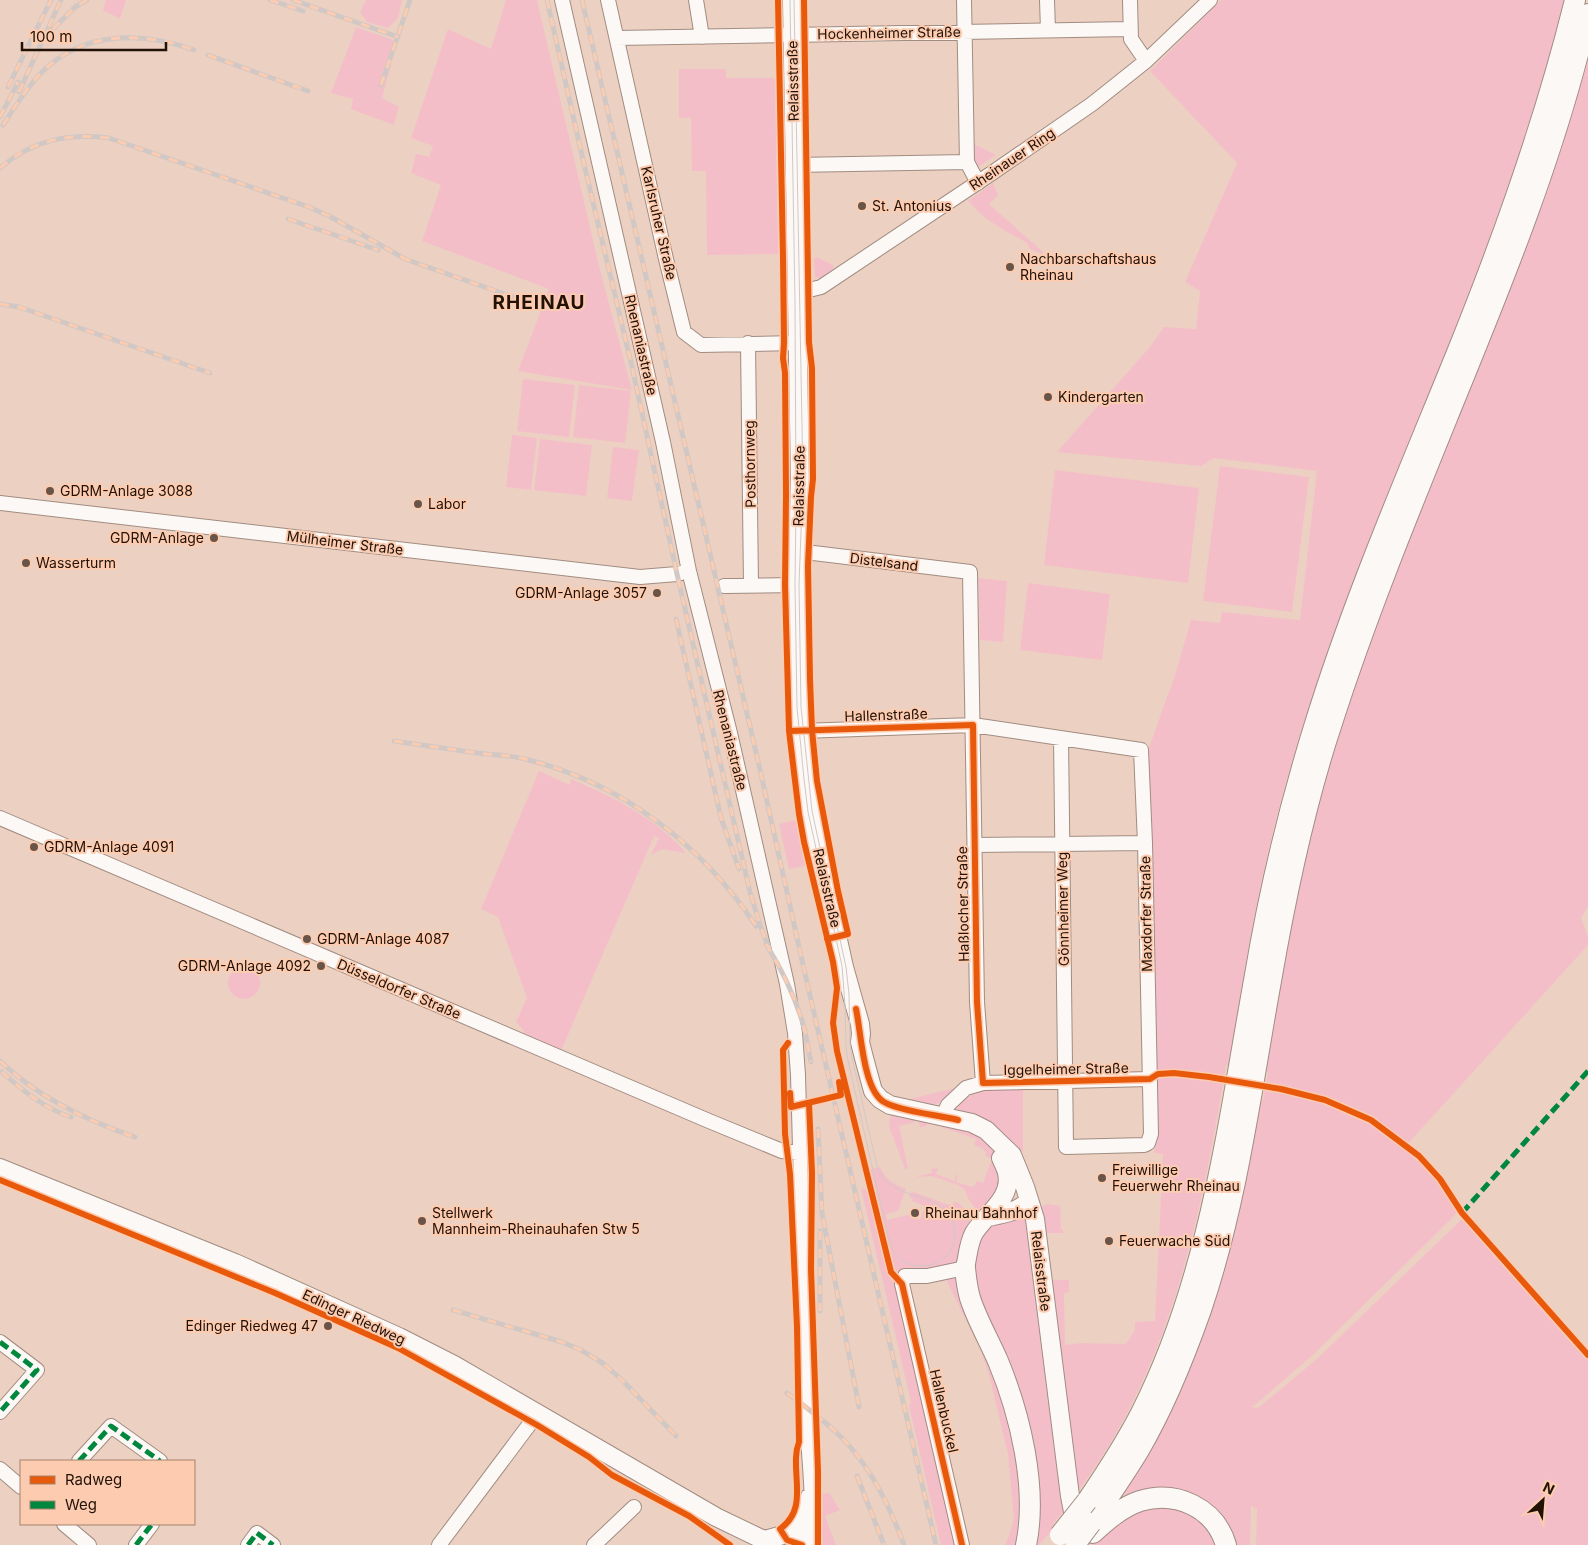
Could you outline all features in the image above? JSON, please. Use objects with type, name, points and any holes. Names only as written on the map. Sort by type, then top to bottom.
[{"type":"highway","points":[[1075,1539],[1114,1489],[1141,1446],[1172,1384],[1205,1297],[1225,1224],[1266,913],[1288,816],[1332,672],[1374,558],[1456,357],[1519,190],[1565,42],[1575,0]]},
{"type":"highway","points":[[1075,1539],[1087,1501],[1115,1458],[1140,1414],[1174,1336],[1196,1269],[1245,1083],[1289,881],[1314,782],[1331,725],[1374,603],[1521,231],[1558,124],[1588,14]]},
{"type":"highway","points":[[964,1268],[972,1302],[1002,1370],[1024,1447],[1030,1504],[1030,1521],[1026,1545]]},
{"type":"highway","points":[[1075,1539],[1127,1507],[1140,1502],[1167,1498],[1191,1503],[1202,1510],[1212,1519],[1226,1545]]},
{"type":"main road","name":"Relaisstraße","points":[[792,0],[800,488],[797,551],[798,678],[801,731],[812,821],[844,967],[843,988],[846,1015],[850,1026],[860,1042],[871,1085],[876,1096],[897,1107],[972,1123],[993,1136],[1012,1155],[1035,1219],[1075,1539]]},
{"type":"main road","name":"Relaisstraße","points":[[950,1118],[978,1134],[999,1155],[1015,1166]]},
{"type":"main road","name":"Relaisstraße","points":[[964,1268],[971,1239],[980,1225],[993,1211],[1007,1183],[1007,1173],[999,1155]]},
{"type":"main road","name":"Edinger Riedweg","points":[[0,1168],[235,1263],[356,1317],[454,1365],[762,1543]]},
{"type":"main road","points":[[993,1211],[1012,1200],[1029,1201]]},
{"type":"main road","points":[[762,1543],[783,1535],[800,1523]]},
{"type":"street","name":"Rhenaniastraße","points":[[562,0],[661,432],[689,571],[730,733],[787,984],[795,1033],[810,1491],[813,1506],[809,1545]]},
{"type":"street","name":"Karlsruher Straße","points":[[608,0],[684,332],[700,345],[797,342]]},
{"type":"street","points":[[696,0],[702,37]]},
{"type":"street","points":[[964,0],[967,162],[978,183]]},
{"type":"street","points":[[1048,0],[1048,30]]},
{"type":"street","points":[[1130,0],[1131,39],[1146,61]]},
{"type":"street","name":"Rheinauer Ring","points":[[797,291],[821,287],[978,183],[1092,104],[1146,61],[1210,0]]},
{"type":"street","name":"Hockenheimer Straße","points":[[617,38],[1130,29]]},
{"type":"street","points":[[794,165],[967,162]]},
{"type":"street","name":"Posthornweg","points":[[748,343],[751,586]]},
{"type":"street","name":"Mülheimer Straße","points":[[0,503],[640,577],[689,571]]},
{"type":"street","name":"Distelsand","points":[[797,551],[970,572]]},
{"type":"street","name":"Haßlocher Straße","points":[[970,572],[977,1002],[983,1083]]},
{"type":"street","points":[[724,586],[797,585]]},
{"type":"street","name":"Hallenstraße","points":[[801,731],[973,725],[1142,750]]},
{"type":"street","name":"Gönnheimer Weg","points":[[1061,738],[1065,1081]]},
{"type":"street","name":"Maxdorfer Straße","points":[[1142,750],[1150,1079]]},
{"type":"street","name":"Düsseldorfer Straße","points":[[0,818],[709,1121],[782,1151],[800,1153]]},
{"type":"street","points":[[975,845],[1145,843]]},
{"type":"street","name":"Iggelheimer Straße","points":[[950,1118],[948,1105],[966,1088],[983,1083],[1065,1081],[1150,1079],[1151,1134],[1148,1143],[1144,1145],[1066,1147],[1065,1081]]},
{"type":"street","name":"Hallenbuckel","points":[[962,1545],[902,1284],[905,1276],[927,1276],[964,1268]]},
{"type":"street","points":[[0,1342],[37,1370],[0,1412]]},
{"type":"street","points":[[438,1545],[538,1413]]},
{"type":"street","points":[[80,1460],[111,1426],[159,1460]]},
{"type":"street","points":[[0,1468],[20,1486]]},
{"type":"street","name":"Rhenaniastraße","points":[[795,1545],[804,1506],[810,1491]]},
{"type":"street","points":[[594,1545],[634,1507]]},
{"type":"street","points":[[65,1525],[89,1545]]},
{"type":"street","points":[[136,1545],[151,1525]]},
{"type":"street","points":[[248,1545],[257,1533],[273,1545]]},
{"type":"shaded area","points":[[106,0],[126,0],[120,19],[103,10]]},
{"type":"shaded area","points":[[366,0],[402,0],[398,18],[388,28],[367,22],[360,12]]},
{"type":"shaded area","points":[[506,0],[537,0],[600,270],[632,390],[518,371],[549,289],[422,241],[441,185],[411,173],[416,154],[429,157],[433,146],[411,138],[448,29],[491,49]]},
{"type":"shaded area","points":[[1221,0],[1564,0],[1540,89],[1512,177],[1447,349],[1345,606],[1297,745],[1262,877],[1229,1065],[1226,1065],[1206,1178],[1193,1234],[1177,1289],[1158,1343],[1136,1396],[1108,1446],[1076,1494],[1051,1280],[1069,1280],[1069,1292],[1064,1293],[1065,1345],[1081,1343],[1126,1344],[1135,1330],[1135,1322],[1155,1321],[1163,1154],[1154,1153],[1157,1134],[1147,753],[1175,675],[1191,620],[1220,623],[1222,612],[1300,620],[1317,471],[1214,458],[1201,466],[1057,452],[1150,347],[1164,327],[1196,329],[1200,291],[1185,282],[1237,163],[1150,71]]},
{"type":"shaded area","points":[[356,27],[393,40],[391,65],[382,98],[399,107],[394,125],[351,109],[353,99],[331,93]]},
{"type":"shaded area","points":[[1588,57],[1588,906],[1581,918],[1588,936],[1588,945],[1405,1147],[1436,1178],[1457,1213],[1315,1353],[1251,1407],[1258,1408],[1318,1358],[1463,1218],[1586,1355],[1588,1353],[1588,1545],[1256,1545],[1257,1509],[1251,1506],[1250,1545],[1233,1545],[1210,1507],[1119,1502],[1169,1416],[1197,1351],[1209,1316],[1239,1209],[1261,1100],[1263,1100],[1268,1072],[1265,1071],[1305,861],[1338,736],[1367,650],[1399,566],[1532,229],[1562,144]]},
{"type":"shaded area","points":[[679,69],[726,69],[726,78],[775,78],[778,254],[707,255],[706,171],[692,171],[691,118],[679,118]]},
{"type":"shaded area","points":[[972,143],[996,155],[978,167],[972,160]]},
{"type":"shaded area","points":[[993,183],[998,195],[989,204],[1043,252],[1041,254],[1030,249],[1027,243],[984,217],[968,201]]},
{"type":"shaded area","points":[[817,257],[833,265],[833,269],[820,278],[815,277],[814,259]]},
{"type":"shaded area","points":[[523,379],[575,385],[569,437],[517,431]]},
{"type":"shaded area","points":[[579,385],[631,391],[625,443],[573,437]]},
{"type":"shaded area","points":[[512,435],[537,438],[531,490],[506,487]]},
{"type":"shaded area","points":[[540,439],[592,445],[586,496],[534,490]]},
{"type":"shaded area","points":[[613,447],[639,450],[632,501],[607,498]]},
{"type":"shaded area","points":[[1220,466],[1309,477],[1292,612],[1203,601]]},
{"type":"shaded area","points":[[1055,470],[1199,488],[1188,583],[1044,565]]},
{"type":"shaded area","points":[[978,578],[1007,581],[1003,642],[980,640]]},
{"type":"shaded area","points":[[1028,583],[1110,594],[1102,660],[1020,650]]},
{"type":"shaded area","points":[[539,771],[570,785],[571,779],[618,801],[648,819],[686,853],[662,849],[651,855],[659,838],[654,836],[561,1051],[522,1034],[524,1031],[516,1022],[527,998],[498,917],[481,909]]},
{"type":"shaded area","points":[[796,820],[805,866],[789,869],[779,824]]},
{"type":"shaded area","points":[[244,967],[255,972],[260,983],[255,994],[244,999],[233,994],[228,983],[233,972]]},
{"type":"shaded area","points":[[959,1087],[946,1099],[937,1104],[909,1100],[910,1099]]},
{"type":"shaded area","points":[[989,1089],[1023,1089],[1023,1151],[1014,1151],[958,1112],[957,1109],[966,1098]]},
{"type":"shaded area","points":[[892,1113],[926,1119],[927,1126],[920,1127],[918,1119],[914,1118],[915,1122],[899,1126],[908,1169],[905,1169],[890,1129],[889,1122]]},
{"type":"shaded area","points":[[944,1124],[957,1129],[958,1126],[974,1134],[992,1149],[997,1158],[1003,1185],[979,1214],[964,1189],[958,1185],[932,1176],[915,1177],[932,1173],[931,1169],[938,1168],[936,1174],[954,1181],[956,1175],[958,1175],[956,1182],[973,1187],[977,1181],[983,1183],[992,1159],[985,1156],[986,1153],[982,1148],[974,1145],[976,1139],[941,1127]]},
{"type":"shaded area","points":[[880,1167],[890,1181],[906,1189],[898,1211],[886,1214],[887,1220],[908,1215],[920,1220],[925,1206],[912,1201],[913,1199],[909,1197],[911,1191],[952,1206],[955,1201],[963,1208],[970,1222],[967,1238],[957,1264],[898,1278],[893,1273],[875,1193],[867,1170]]},
{"type":"shaded area","points":[[861,1188],[866,1190],[870,1197],[888,1272],[898,1285],[958,1545],[941,1545],[909,1406],[911,1402]]},
{"type":"shaded area","points":[[1046,1204],[1060,1206],[1061,1229],[1063,1233],[1045,1232],[1040,1208]]},
{"type":"shaded area","points":[[1025,1210],[1067,1507],[1053,1524],[1055,1526],[1039,1545],[1034,1545],[1038,1515],[972,1293],[974,1246],[994,1221]]},
{"type":"shaded area","points":[[959,1273],[1022,1460],[1021,1545],[1005,1545],[1014,1519],[1008,1454],[989,1375],[980,1348],[944,1276]]},
{"type":"shaded area","points":[[829,1493],[840,1510],[825,1516],[836,1545],[822,1545],[823,1494]]},
{"type":"shaded area","points":[[1162,1504],[1203,1520],[1218,1545],[1092,1545],[1098,1537],[1126,1515]]},
{"type":"tram line","points":[[790,0],[795,303],[797,707],[804,779],[808,812],[842,966],[847,1056],[889,1241],[896,1254],[906,1262],[918,1266],[930,1265],[941,1260],[949,1252],[954,1240],[954,1226],[949,1215],[941,1207],[931,1201],[896,1188],[886,1181],[878,1170],[852,1058],[846,967],[812,811],[801,707],[799,585],[803,479],[794,0]]},
{"type":"railway","points":[[8,87],[51,0]]},
{"type":"railway","points":[[19,92],[61,0]]},
{"type":"railway","points":[[53,29],[75,7],[87,0]]},
{"type":"railway","points":[[270,0],[303,11]]},
{"type":"railway","points":[[293,0],[398,37]]},
{"type":"railway","points":[[381,85],[410,0]]},
{"type":"railway","points":[[547,0],[750,892],[769,948]]},
{"type":"railway","points":[[582,0],[761,774],[936,1545]]},
{"type":"railway","points":[[3,125],[36,78],[58,59],[76,49],[94,42],[114,38],[134,38],[154,40],[194,50]]},
{"type":"railway","points":[[208,55],[308,91]]},
{"type":"railway","points":[[0,117],[18,82]]},
{"type":"railway","points":[[0,168],[12,158],[25,151],[51,141],[79,137],[109,138],[309,207],[331,217],[407,260]]},
{"type":"railway","points":[[288,219],[378,250]]},
{"type":"railway","points":[[402,258],[539,306]]},
{"type":"railway","points":[[0,304],[19,307],[210,373]]},
{"type":"railway","points":[[676,619],[721,818],[739,869]]},
{"type":"railway","points":[[394,741],[523,758],[564,771],[597,785],[628,802],[658,822],[686,845],[735,897],[756,926]]},
{"type":"railway","points":[[766,944],[796,1003],[811,1062]]},
{"type":"railway","points":[[0,1061],[30,1086],[63,1106],[98,1123],[135,1137]]},
{"type":"railway","points":[[2,1072],[34,1098],[52,1109],[71,1117]]},
{"type":"railway","points":[[818,1129],[822,1213],[859,1407]]},
{"type":"railway","points":[[820,1231],[820,1311]]},
{"type":"railway","points":[[453,1310],[562,1342],[581,1350],[604,1364],[623,1381],[676,1436]]},
{"type":"railway","points":[[787,1393],[835,1431],[852,1449],[878,1487],[904,1545]]},
{"type":"railway","points":[[857,1476],[884,1545]]},
{"type":"marked path","points":[[1462,1213],[1588,1071]]},
{"type":"marked path","points":[[0,1342],[37,1370],[0,1412]]},
{"type":"marked path","points":[[80,1460],[111,1426],[159,1460]]},
{"type":"marked path","points":[[136,1545],[151,1525]]},
{"type":"marked path","points":[[248,1545],[257,1533],[273,1545]]},
{"type":"cycle path","points":[[778,0],[783,358],[785,373],[785,585],[789,731],[804,842],[833,962],[837,988],[833,1023],[837,1051],[891,1272],[902,1284],[962,1545]]},
{"type":"cycle path","points":[[804,0],[809,342],[812,368],[813,479],[808,566],[812,730],[817,781],[848,934],[827,939]]},
{"type":"cycle path","points":[[789,731],[973,725],[977,1002],[983,1083],[1150,1079],[1158,1074],[1174,1073],[1281,1089],[1325,1100],[1371,1120],[1419,1156],[1440,1179],[1462,1213],[1588,1355]]},
{"type":"cycle path","points":[[856,1009],[867,1073],[871,1086],[877,1095],[884,1102],[899,1108],[958,1120]]},
{"type":"cycle path","points":[[788,1043],[783,1050],[785,1134],[790,1174],[797,1327],[799,1442],[796,1456],[796,1506],[788,1522],[780,1529],[787,1540],[802,1545]]},
{"type":"cycle path","points":[[790,1093],[791,1107],[841,1095],[839,1082]]},
{"type":"cycle path","points":[[809,1103],[812,1173],[811,1269],[818,1471],[818,1545]]},
{"type":"cycle path","points":[[0,1180],[275,1293],[398,1348],[537,1425],[589,1457],[612,1475],[689,1516],[730,1545]]},
{"type":"place","name":"St. Antonius","points":[[862,206]]},
{"type":"place","name":"Nachbarschaftshaus Rheinau","points":[[1010,267]]},
{"type":"place","name":"Kindergarten","points":[[1048,397]]},
{"type":"place","name":"GDRM-Anlage 3088","points":[[50,491]]},
{"type":"place","name":"Labor","points":[[418,504]]},
{"type":"place","name":"GDRM-Anlage","points":[[214,538]]},
{"type":"place","name":"Wasserturm","points":[[26,563]]},
{"type":"place","name":"GDRM-Anlage 3057","points":[[657,593]]},
{"type":"place","name":"GDRM-Anlage 4091","points":[[34,847]]},
{"type":"place","name":"GDRM-Anlage 4087","points":[[307,939]]},
{"type":"place","name":"GDRM-Anlage 4092","points":[[321,966]]},
{"type":"place","name":"Freiwillige Feuerwehr Rheinau","points":[[1102,1178]]},
{"type":"place","name":"Rheinau Bahnhof","points":[[915,1213]]},
{"type":"place","name":"Stellwerk Mannheim-Rheinauhafen Stw 5","points":[[422,1221]]},
{"type":"place","name":"Feuerwache Süd","points":[[1109,1241]]},
{"type":"place","name":"Edinger Riedweg 47","points":[[328,1326]]},
{"type":"district","name":"RHEINAU","points":[[539,302]]}]
